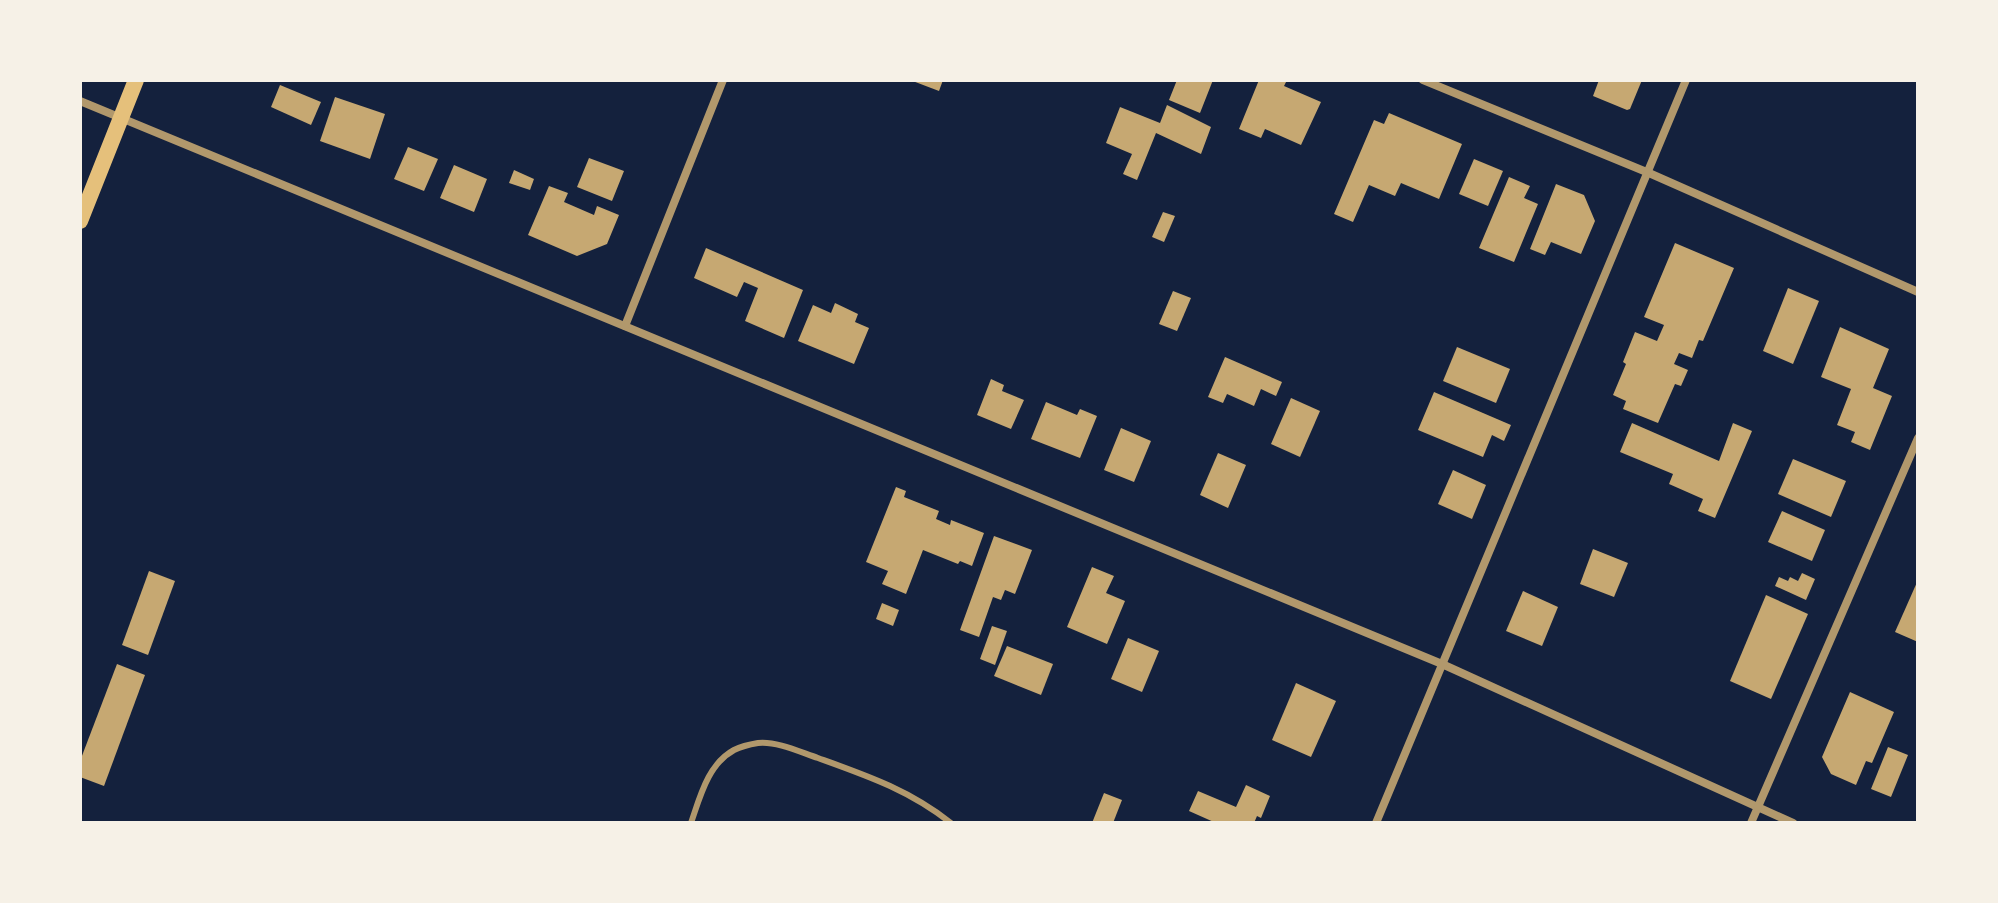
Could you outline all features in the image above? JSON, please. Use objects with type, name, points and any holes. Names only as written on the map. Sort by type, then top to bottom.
[{"type":"main road","points":[[80,221],[136,80]]},
{"type":"street","points":[[625,326],[723,80]]},
{"type":"street","points":[[1423,80],[1649,173],[1918,292]]},
{"type":"street","points":[[1376,823],[1686,80]]},
{"type":"street","points":[[80,101],[1442,664],[1793,823]]},
{"type":"street","points":[[1751,823],[1918,438]]},
{"type":"lane","points":[[691,823],[705,782],[716,766],[733,751],[759,743],[790,748],[889,783],[926,803],[951,823]]},
{"type":"building","points":[[910,80],[943,80],[939,91]]},
{"type":"building","points":[[1177,80],[1213,80],[1200,113],[1169,100]]},
{"type":"building","points":[[1259,80],[1287,80],[1284,86],[1321,102],[1301,145],[1265,129],[1261,138],[1239,129]]},
{"type":"building","points":[[1599,80],[1642,80],[1627,110],[1593,96]]},
{"type":"building","points":[[280,85],[321,102],[311,125],[271,107]]},
{"type":"building","points":[[335,97],[385,114],[370,159],[320,141]]},
{"type":"building","points":[[1167,105],[1211,127],[1201,154],[1156,133],[1137,180],[1123,174],[1132,154],[1106,143],[1120,107],[1160,123]]},
{"type":"building","points":[[1389,113],[1462,144],[1439,199],[1401,183],[1395,196],[1369,185],[1353,222],[1334,214],[1374,120],[1384,124]]},
{"type":"building","points":[[408,147],[438,159],[424,191],[394,179]]},
{"type":"building","points":[[589,158],[624,171],[612,201],[577,187]]},
{"type":"building","points":[[1474,159],[1503,171],[1488,206],[1459,194]]},
{"type":"building","points":[[454,165],[487,179],[474,212],[440,198]]},
{"type":"building","points":[[514,170],[534,179],[530,190],[509,183]]},
{"type":"building","points":[[1509,177],[1530,186],[1524,198],[1538,204],[1514,262],[1479,248]]},
{"type":"building","points":[[1556,184],[1584,195],[1595,221],[1581,254],[1551,242],[1545,255],[1530,249]]},
{"type":"building","points":[[549,186],[568,193],[564,202],[594,215],[597,206],[619,215],[607,244],[577,256],[528,235]]},
{"type":"building","points":[[1163,212],[1175,216],[1164,242],[1152,237]]},
{"type":"building","points":[[1675,243],[1734,268],[1703,341],[1699,340],[1692,358],[1679,353],[1674,364],[1688,370],[1681,386],[1675,384],[1658,423],[1623,409],[1626,401],[1613,395],[1635,332],[1657,341],[1664,325],[1644,317]]},
{"type":"building","points":[[706,248],[803,290],[784,338],[745,321],[758,288],[744,282],[737,297],[694,278]]},
{"type":"building","points":[[1788,288],[1819,301],[1793,364],[1763,351]]},
{"type":"building","points":[[1173,291],[1191,298],[1177,331],[1159,324]]},
{"type":"building","points":[[835,303],[858,314],[855,322],[869,328],[854,364],[798,341],[813,305],[831,313]]},
{"type":"building","points":[[1840,327],[1889,349],[1873,388],[1892,396],[1870,450],[1851,442],[1855,432],[1837,425],[1851,389],[1821,377]]},
{"type":"building","points":[[1457,347],[1510,369],[1496,403],[1443,381]]},
{"type":"building","points":[[1225,357],[1282,382],[1276,396],[1261,389],[1254,406],[1227,394],[1223,403],[1208,397]]},
{"type":"building","points":[[991,379],[1004,385],[1002,391],[1024,400],[1011,429],[977,415]]},
{"type":"building","points":[[1434,392],[1511,425],[1504,441],[1492,435],[1483,457],[1418,430]]},
{"type":"building","points":[[1291,398],[1320,411],[1300,457],[1271,444]]},
{"type":"building","points":[[1046,402],[1077,415],[1080,409],[1097,416],[1080,458],[1031,439]]},
{"type":"building","points":[[1632,423],[1719,461],[1733,423],[1752,431],[1715,518],[1698,511],[1703,499],[1669,484],[1673,474],[1620,452]]},
{"type":"building","points":[[1121,428],[1151,441],[1134,482],[1104,470]]},
{"type":"building","points":[[1218,453],[1246,465],[1228,508],[1200,495]]},
{"type":"building","points":[[1793,459],[1846,481],[1831,517],[1778,494]]},
{"type":"building","points":[[1453,470],[1486,485],[1472,519],[1438,504]]},
{"type":"building","points":[[896,487],[906,491],[904,497],[939,511],[936,519],[950,525],[951,520],[984,533],[972,566],[960,561],[958,564],[923,550],[906,594],[882,584],[888,571],[866,562]]},
{"type":"building","points":[[1782,511],[1825,530],[1812,561],[1768,542]]},
{"type":"building","points":[[994,536],[1032,550],[1015,594],[1005,590],[1001,600],[993,597],[979,637],[960,630]]},
{"type":"building","points":[[1593,549],[1628,563],[1614,597],[1580,584]]},
{"type":"building","points":[[1092,567],[1114,576],[1106,593],[1125,601],[1107,644],[1067,627]]},
{"type":"building","points":[[149,571],[175,581],[148,655],[122,645]]},
{"type":"building","points":[[1802,573],[1815,579],[1806,600],[1775,586],[1779,577],[1798,581]]},
{"type":"building","points":[[1918,580],[1918,642],[1895,632]]},
{"type":"building","points":[[1523,591],[1558,607],[1542,646],[1506,631]]},
{"type":"building","points":[[1766,595],[1808,614],[1771,699],[1730,681]]},
{"type":"building","points":[[882,603],[899,610],[893,626],[876,619]]},
{"type":"building","points":[[992,626],[1007,631],[995,665],[980,659]]},
{"type":"building","points":[[1128,638],[1159,651],[1142,692],[1111,679]]},
{"type":"building","points":[[1007,646],[1053,664],[1041,695],[994,676]]},
{"type":"building","points":[[117,664],[145,675],[104,786],[80,777],[80,761]]},
{"type":"building","points":[[1296,683],[1336,701],[1311,757],[1272,740]]},
{"type":"building","points":[[1850,692],[1894,712],[1872,763],[1866,761],[1856,785],[1831,774],[1822,757]]},
{"type":"building","points":[[1888,747],[1908,755],[1891,797],[1871,789]]},
{"type":"building","points":[[1246,785],[1270,796],[1261,818],[1257,816],[1254,823],[1216,823],[1189,811],[1198,791],[1236,807]]},
{"type":"building","points":[[1104,793],[1122,800],[1113,823],[1092,823]]}]
